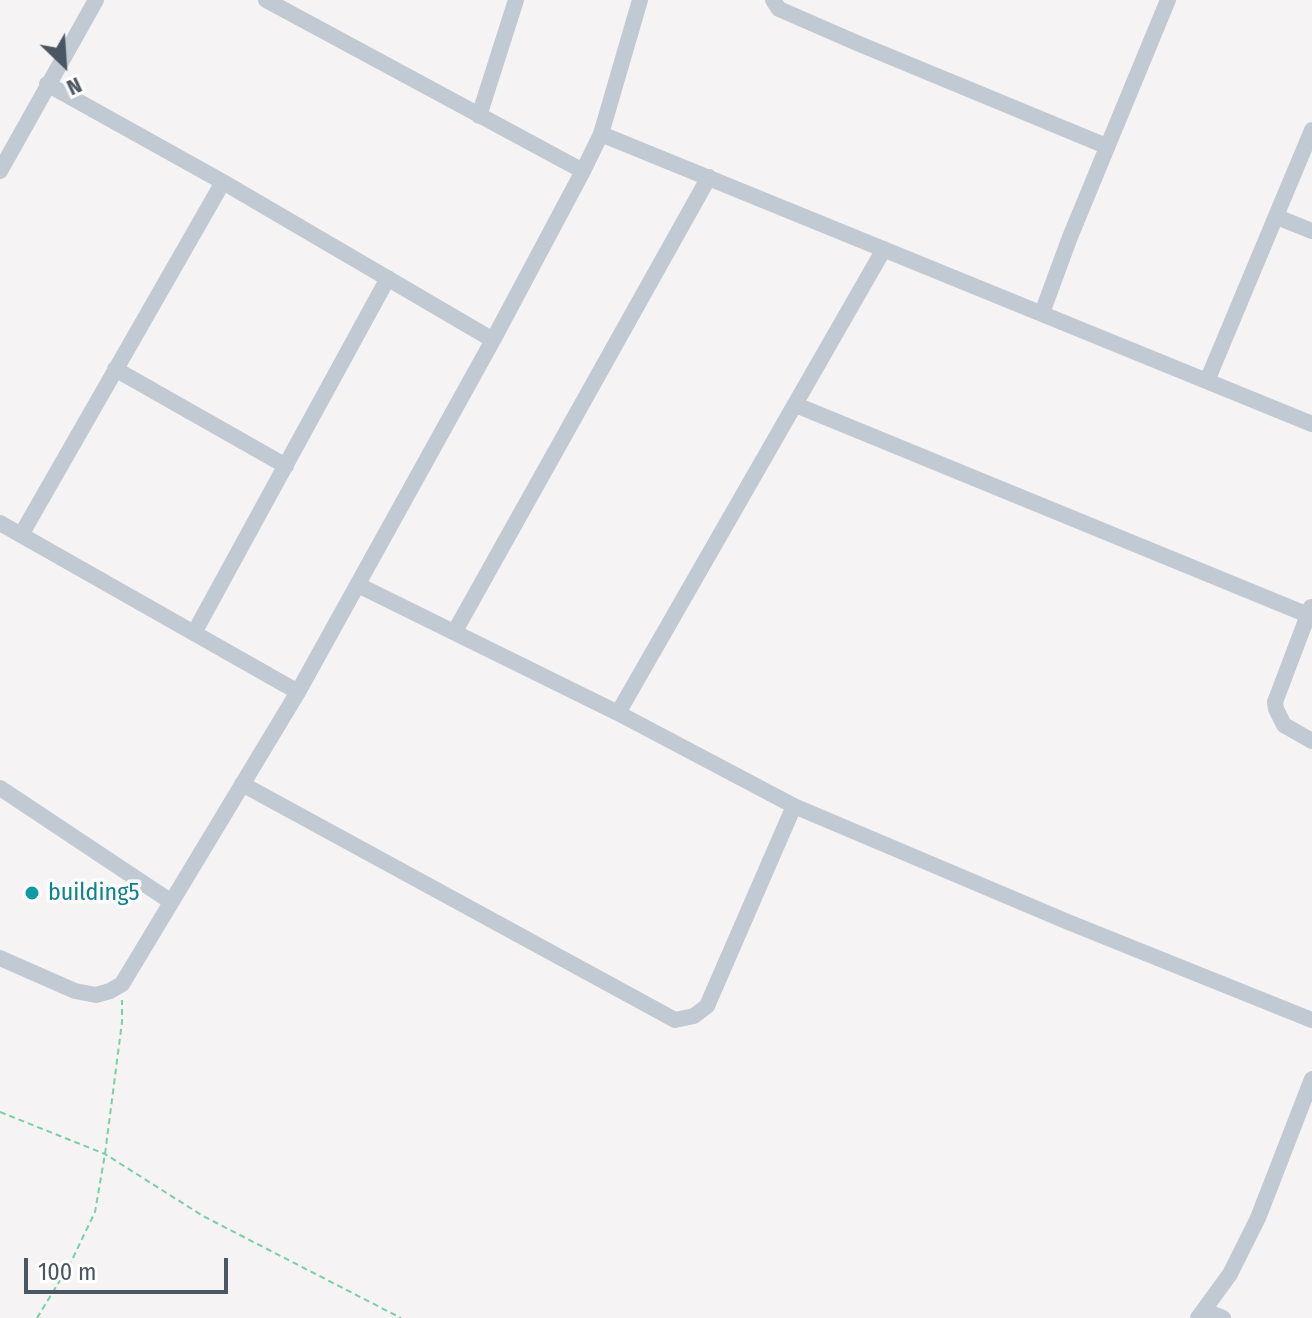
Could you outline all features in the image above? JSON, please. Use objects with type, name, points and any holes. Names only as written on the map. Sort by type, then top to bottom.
[{"type":"street","points":[[0,171],[96,0]]},
{"type":"street","points":[[266,0],[583,171]]},
{"type":"street","points":[[479,116],[516,0]]},
{"type":"street","points":[[0,958],[75,991],[96,995],[122,984],[298,692],[583,171],[601,134],[640,0]]},
{"type":"street","points":[[773,0],[779,9],[1106,146]]},
{"type":"street","points":[[1042,313],[1106,146],[1168,0]]},
{"type":"street","points":[[47,84],[223,182],[493,340]]},
{"type":"street","points":[[1207,381],[1312,130]]},
{"type":"street","points":[[601,134],[1312,424]]},
{"type":"street","points":[[455,631],[709,177]]},
{"type":"street","points":[[21,535],[223,182]]},
{"type":"street","points":[[1277,217],[1312,231]]},
{"type":"street","points":[[618,713],[884,249]]},
{"type":"street","points":[[194,633],[388,278]]},
{"type":"street","points":[[115,369],[286,466]]},
{"type":"street","points":[[796,405],[1310,610],[1275,702],[1284,725],[1312,741]]},
{"type":"street","points":[[0,523],[298,692]]},
{"type":"street","points":[[358,585],[618,713],[794,806],[1068,922],[1312,1020]]},
{"type":"street","points":[[242,784],[675,1020],[694,1016],[707,1006],[794,806]]},
{"type":"street","points":[[0,788],[170,901]]},
{"type":"street","points":[[1223,1318],[1201,1314],[1230,1274],[1258,1218],[1312,1079]]},
{"type":"path","points":[[37,1318],[70,1264],[95,1212],[122,1022],[122,984]]},
{"type":"path","points":[[0,1112],[105,1154],[203,1216],[401,1318]]},
{"type":"place","name":"building5","points":[[32,893]]}]
